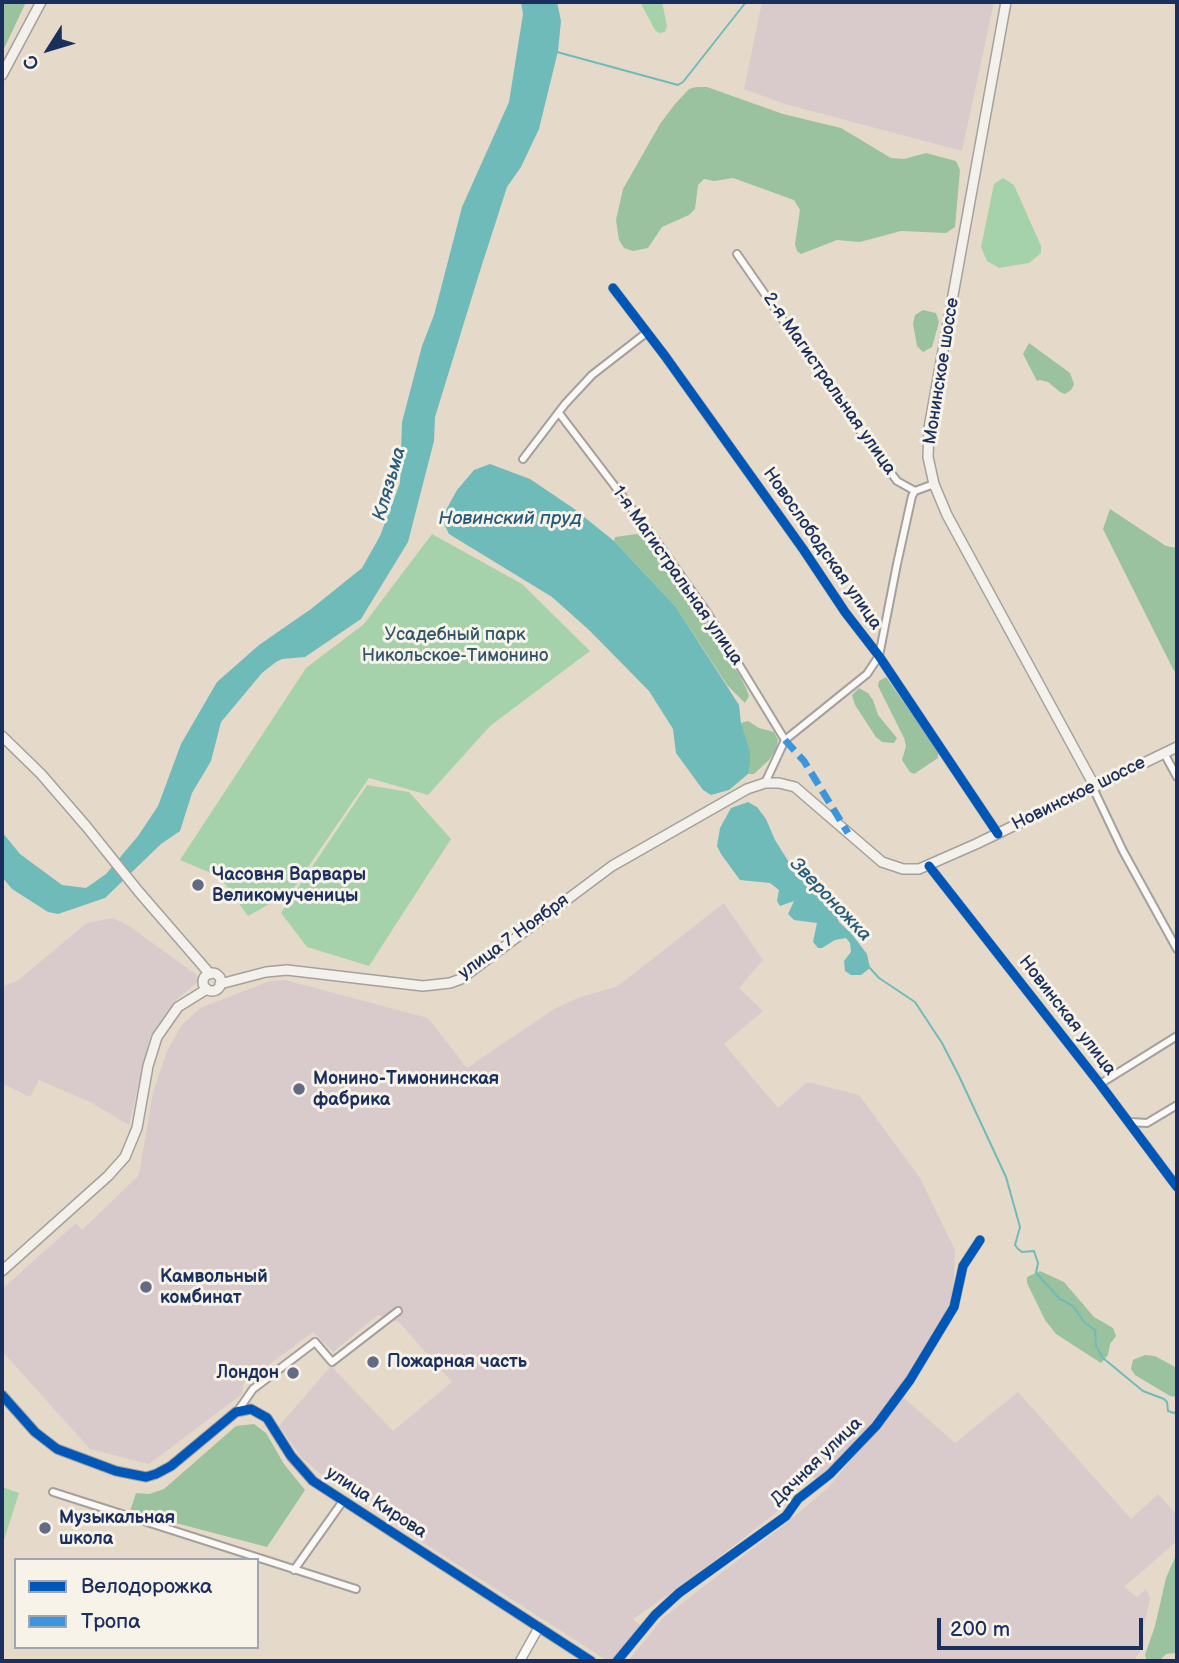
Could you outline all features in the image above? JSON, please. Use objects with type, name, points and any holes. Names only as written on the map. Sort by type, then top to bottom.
[{"type":"main road","points":[[2,75],[41,2]]},
{"type":"main road","name":"Монинское шоссе","points":[[1006,2],[929,428],[928,457],[934,484],[947,515],[1094,788]]},
{"type":"main road","points":[[2,737],[41,774],[210,974],[218,976],[220,984],[215,990],[207,989],[190,998],[172,1015],[155,1042],[137,1128],[125,1157],[108,1176],[2,1271]]},
{"type":"main road","name":"Новинское шоссе","points":[[765,783],[795,787],[876,858],[892,867],[919,869],[998,834],[1177,747]]},
{"type":"main road","name":"улица 7 Ноября","points":[[220,984],[266,972],[287,970],[411,985],[450,983],[471,974],[594,879],[704,813],[747,789],[765,783]]},
{"type":"main road","points":[[207,989],[203,981],[210,974]]},
{"type":"main road","points":[[190,998],[210,993],[233,980]]},
{"type":"street","name":"2-я Магистральная улица","points":[[737,254],[897,481],[915,491]]},
{"type":"street","name":"Новослободская улица","points":[[613,288],[796,538],[998,834]]},
{"type":"street","points":[[523,459],[592,375],[646,333]]},
{"type":"street","name":"1-я Магистральная улица","points":[[559,413],[708,614],[785,740]]},
{"type":"street","points":[[765,783],[785,740],[867,674],[879,656],[912,496],[915,491],[934,484]]},
{"type":"street","points":[[1164,753],[1177,777]]},
{"type":"street","points":[[1094,788],[1123,851],[1177,948]]},
{"type":"street","name":"Новинская улица","points":[[929,866],[1130,1122],[1177,1187]]},
{"type":"street","points":[[1100,1084],[1177,1036]]},
{"type":"street","points":[[1142,1139],[1142,1131],[1147,1123],[1177,1105]]},
{"type":"street","points":[[1130,1122],[1147,1123]]},
{"type":"street","name":"Дачная улица","points":[[617,1661],[655,1615],[679,1592],[786,1516],[798,1499],[830,1475],[876,1426],[910,1380],[954,1307],[963,1266],[980,1240]]},
{"type":"street","points":[[2,1395],[47,1443],[68,1454],[116,1471],[146,1477],[171,1466],[236,1412],[254,1389],[315,1342],[332,1362],[398,1311]]},
{"type":"street","name":"улица Кирова","points":[[236,1412],[251,1409],[267,1418],[291,1457],[313,1481],[591,1661]]},
{"type":"street","points":[[53,1492],[257,1558]]},
{"type":"street","points":[[294,1570],[343,1501]]},
{"type":"street","points":[[259,1559],[356,1589]]},
{"type":"street","points":[[520,1661],[539,1627]]},
{"type":"shaded area","points":[[762,2],[994,2],[962,151],[785,104],[744,89]]},
{"type":"shaded area","points":[[724,903],[763,960],[739,988],[763,1011],[724,1044],[778,1108],[806,1083],[859,1095],[920,1178],[955,1250],[953,1299],[906,1378],[866,1432],[861,1434],[819,1479],[804,1476],[778,1499],[778,1511],[696,1575],[633,1619],[641,1626],[612,1661],[608,1661],[391,1522],[388,1510],[329,1470],[322,1475],[302,1458],[279,1426],[331,1366],[393,1431],[452,1382],[399,1322],[378,1315],[333,1352],[313,1332],[243,1384],[242,1394],[149,1464],[90,1449],[2,1351],[2,1289],[76,1223],[82,1230],[139,1175],[153,1092],[167,1051],[182,1025],[200,1008],[270,981],[285,980],[428,1018],[467,1068],[554,1009],[578,998],[618,986]]},
{"type":"shaded area","points":[[113,918],[129,926],[198,976],[198,982],[177,999],[150,1036],[129,1125],[90,1102],[39,1080],[30,1097],[5,1085],[2,1088],[2,987],[17,981],[87,923]]},
{"type":"shaded area","points":[[1018,1392],[1131,1519],[1158,1494],[1177,1515],[1177,1541],[1124,1587],[1137,1597],[1146,1589],[1150,1598],[1143,1631],[1144,1645],[1134,1661],[628,1661],[664,1617],[828,1488],[903,1397],[955,1443]]},
{"type":"green space","points":[[2,2],[26,2],[2,53]]},
{"type":"green space","points":[[640,2],[662,2],[667,26],[665,32],[659,33],[655,30]]},
{"type":"green space","points":[[707,87],[783,114],[841,128],[891,158],[904,159],[926,153],[956,161],[960,170],[955,227],[946,233],[901,231],[860,242],[837,240],[801,254],[795,244],[800,210],[794,200],[733,178],[714,181],[704,179],[698,185],[695,209],[689,215],[662,227],[648,248],[633,251],[624,248],[619,240],[616,220],[623,189],[660,124],[689,89]]},
{"type":"green space","points":[[1003,178],[1014,185],[1041,246],[1041,253],[1029,263],[999,268],[987,261],[981,247],[994,184]]},
{"type":"green space","points":[[923,310],[936,313],[939,322],[932,347],[923,352],[917,346],[913,324],[915,315]]},
{"type":"green space","points":[[1029,343],[1070,373],[1074,384],[1071,390],[1065,394],[1048,382],[1037,381],[1023,354]]},
{"type":"green space","points":[[1110,509],[1166,546],[1177,548],[1177,670],[1174,671],[1103,529]]},
{"type":"green space","name":"Усадебный парк Никольское-Тимонино","points":[[432,534],[522,584],[590,651],[490,726],[428,795],[369,778],[291,892],[248,916],[220,877],[180,860],[306,668],[364,624]]},
{"type":"green space","points":[[637,534],[650,544],[712,631],[720,651],[739,674],[746,688],[749,696],[745,703],[727,685],[676,607],[614,541],[615,537]]},
{"type":"green space","points":[[886,677],[938,751],[938,758],[914,774],[902,760],[906,746],[904,738],[878,686],[879,681]]},
{"type":"green space","points":[[859,688],[873,700],[878,715],[897,738],[894,743],[882,742],[876,737],[855,705],[852,695]]},
{"type":"green space","points":[[748,721],[759,728],[774,732],[778,740],[769,760],[754,774],[748,774],[750,766],[741,723]]},
{"type":"green space","points":[[367,785],[409,792],[451,839],[369,966],[307,947],[281,913]]},
{"type":"green space","points":[[1040,1271],[1064,1282],[1094,1317],[1113,1328],[1116,1336],[1110,1344],[1108,1355],[1101,1363],[1056,1334],[1045,1320],[1027,1283],[1027,1277]]},
{"type":"green space","points":[[1145,1355],[1155,1356],[1177,1368],[1177,1397],[1170,1396],[1135,1375],[1131,1369],[1133,1360]]},
{"type":"green space","points":[[254,1424],[266,1433],[284,1464],[305,1490],[267,1547],[130,1511],[136,1493],[149,1494],[164,1489],[236,1426]]},
{"type":"green space","points":[[2,1487],[19,1493],[2,1546]]},
{"type":"green space","points":[[1177,1553],[1177,1653],[1166,1654],[1159,1661],[1147,1661],[1145,1655],[1166,1578]]},
{"type":"water","points":[[521,2],[557,2],[561,21],[558,51],[539,129],[521,167],[507,187],[435,417],[434,441],[408,542],[361,619],[305,657],[276,662],[262,673],[221,722],[211,761],[192,793],[180,831],[161,844],[105,898],[58,914],[48,912],[12,889],[2,877],[2,832],[20,854],[62,885],[86,888],[106,874],[138,836],[158,806],[181,744],[217,682],[259,645],[311,609],[362,568],[380,536],[400,483],[402,422],[462,207],[509,102],[523,14]]},
{"type":"water","name":"Новинский пруд","points":[[490,464],[530,479],[573,508],[614,541],[676,607],[739,705],[741,723],[750,752],[750,766],[748,774],[729,790],[711,795],[703,790],[676,753],[673,729],[649,691],[589,630],[552,597],[449,534],[444,524],[446,510],[457,490],[474,470]]},
{"type":"water","points":[[748,802],[757,807],[766,819],[775,840],[797,875],[814,892],[830,899],[839,922],[867,954],[870,968],[861,975],[851,975],[845,971],[844,961],[851,952],[846,938],[818,948],[813,942],[817,923],[794,920],[788,914],[794,901],[780,906],[777,901],[779,890],[770,883],[740,880],[721,854],[717,846],[720,828],[731,808]]},
{"type":"waterway","points":[[557,52],[678,85],[746,2]]},
{"type":"waterway","name":"Звероножка","points":[[869,967],[879,978],[915,1002],[942,1043],[1006,1177],[1020,1227],[1015,1245],[1022,1252],[1034,1251],[1038,1263],[1036,1273],[1095,1330],[1096,1346],[1103,1358],[1143,1391],[1164,1399],[1168,1411],[1177,1411]]},
{"type":"marked path","points":[[785,740],[804,761],[848,833]]},
{"type":"cycle path","points":[[613,288],[665,356],[845,612],[879,656],[998,834]]},
{"type":"cycle path","points":[[929,866],[1177,1187]]},
{"type":"cycle path","points":[[617,1661],[655,1615],[679,1593],[786,1516],[798,1499],[830,1474],[876,1426],[910,1380],[954,1307],[963,1266],[980,1240]]},
{"type":"cycle path","points":[[2,1395],[35,1432],[57,1449],[116,1471],[146,1477],[171,1466],[236,1412],[251,1409],[267,1418],[291,1456],[313,1481],[591,1661]]},
{"type":"place","name":"Часовня Варвары Великомученицы","points":[[198,885]]},
{"type":"place","name":"Монино-Тимонинская фабрика","points":[[299,1089]]},
{"type":"place","name":"Камвольный комбинат","points":[[146,1287]]},
{"type":"place","name":"Пожарная часть","points":[[373,1362]]},
{"type":"place","name":"Лондон","points":[[293,1373]]},
{"type":"place","name":"Музыкальная школа","points":[[45,1528]]},
{"type":"water label","name":"Клязьма","points":[[390,484]]}]
